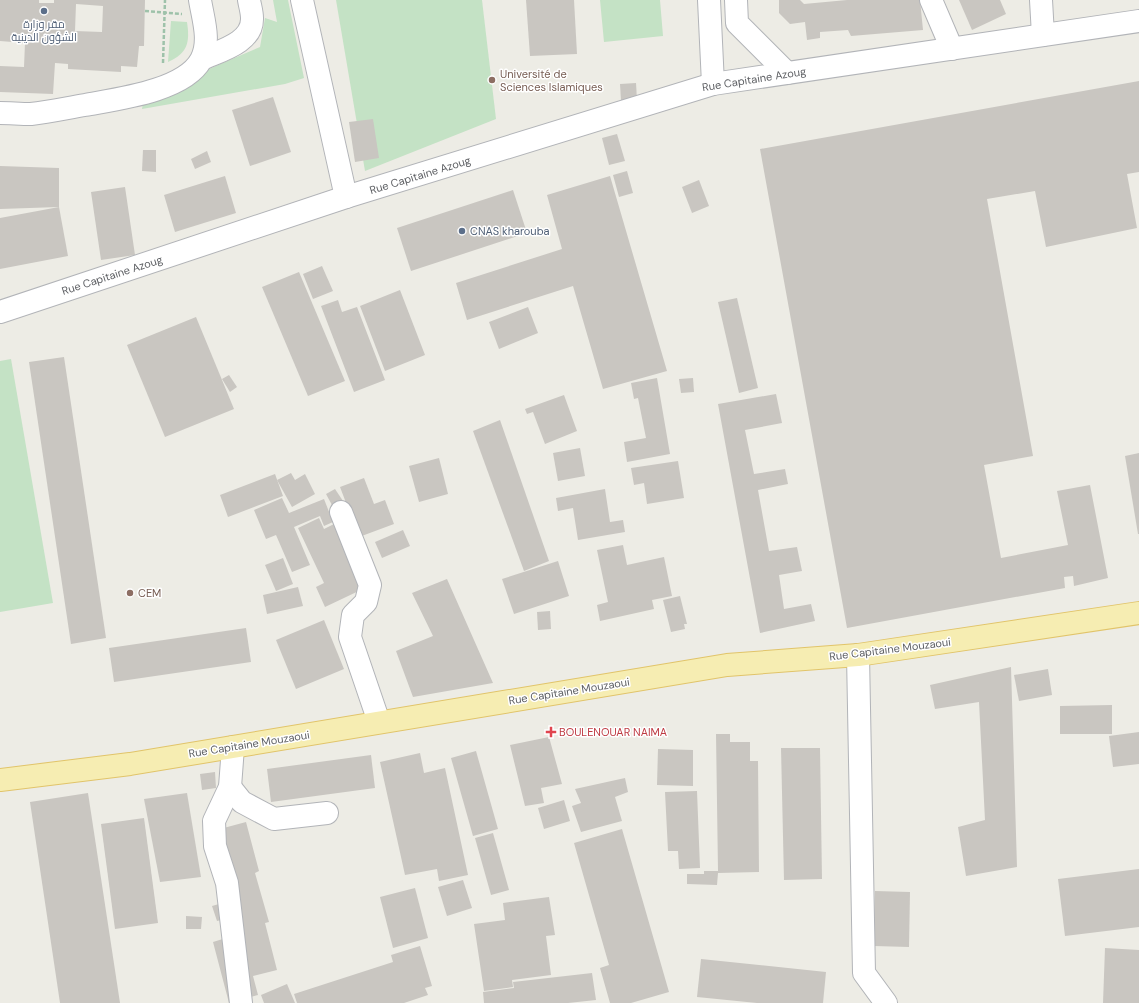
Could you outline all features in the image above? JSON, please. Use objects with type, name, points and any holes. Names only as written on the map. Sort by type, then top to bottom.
[{"type":"main road","name":"Rue Capitaine Mouzaoui","points":[[0,780],[130,764],[728,665],[858,655],[1139,613]]},
{"type":"street","points":[[202,59],[241,40],[247,35],[251,27],[252,19],[249,0]]},
{"type":"street","points":[[302,0],[346,198]]},
{"type":"street","points":[[709,0],[713,84]]},
{"type":"street","points":[[736,0],[737,23],[787,73]]},
{"type":"street","points":[[931,0],[952,49]]},
{"type":"street","points":[[1041,0],[1043,35]]},
{"type":"street","points":[[0,113],[30,114],[55,110],[130,96],[151,91],[170,84],[188,74],[202,59],[206,38],[201,7]]},
{"type":"street","name":"Rue Capitaine Azoug","points":[[0,312],[346,198],[713,84],[1139,21]]},
{"type":"street","points":[[341,512],[370,585],[366,602],[353,615],[350,637],[379,722]]},
{"type":"street","points":[[858,655],[864,973],[886,1003]]},
{"type":"street","points":[[233,746],[230,787],[214,821],[216,846],[227,883],[241,1003]]},
{"type":"street","points":[[230,787],[242,802],[274,819],[327,813]]},
{"type":"path","points":[[162,70],[166,0]]},
{"type":"path","points":[[145,11],[165,13],[201,7]]},
{"type":"green space","points":[[273,0],[288,0],[304,78],[285,84],[142,109],[144,97],[154,95],[260,47],[265,18],[277,22]]},
{"type":"green space","points":[[336,0],[482,0],[496,119],[365,171]]},
{"type":"green space","points":[[600,0],[660,0],[663,36],[604,42]]},
{"type":"green space","points":[[171,21],[187,22],[188,41],[184,51],[175,59],[168,62]]},
{"type":"green space","points":[[11,359],[53,603],[0,612],[0,361]]},
{"type":"building","points":[[0,0],[39,0],[39,3],[54,3],[54,0],[145,0],[144,46],[139,46],[137,67],[121,66],[121,72],[68,69],[68,64],[55,63],[53,94],[0,92],[0,66],[24,67],[25,43],[0,41]],"holes":[[[76,4],[103,6],[102,32],[75,31]]]},
{"type":"building","points":[[526,0],[574,0],[577,54],[530,56]]},
{"type":"building","points":[[779,0],[800,0],[804,4],[847,0],[920,0],[923,30],[851,36],[848,30],[820,32],[820,38],[807,40],[805,22],[790,24],[779,13]]},
{"type":"building","points":[[959,0],[1000,0],[1006,14],[972,30]]},
{"type":"building","points":[[1139,81],[1139,172],[1127,174],[1137,228],[1046,247],[1035,191],[987,199],[1033,456],[984,465],[1001,558],[1068,545],[1057,491],[1090,485],[1108,578],[1074,586],[1073,576],[1064,577],[1065,588],[847,628],[760,149]]},
{"type":"building","points":[[636,83],[637,100],[621,101],[620,84]]},
{"type":"building","points":[[273,97],[291,152],[250,166],[232,110]]},
{"type":"building","points":[[373,119],[379,158],[355,162],[349,122]]},
{"type":"building","points":[[617,134],[625,161],[609,165],[602,138]]},
{"type":"building","points":[[143,150],[156,150],[156,172],[142,171]]},
{"type":"building","points":[[207,151],[211,162],[195,169],[191,159]]},
{"type":"building","points":[[0,166],[59,168],[59,207],[0,209]]},
{"type":"building","points":[[627,171],[633,193],[619,197],[613,175]]},
{"type":"building","points":[[225,176],[236,213],[175,232],[164,195]]},
{"type":"building","points":[[610,176],[667,371],[603,389],[573,286],[467,320],[456,283],[562,249],[547,195]]},
{"type":"building","points":[[699,180],[709,206],[692,213],[682,187]]},
{"type":"building","points":[[125,187],[135,255],[101,260],[91,192]]},
{"type":"building","name":"CNAS kharouba","points":[[513,190],[527,233],[411,271],[397,228]]},
{"type":"building","points":[[59,207],[68,256],[0,269],[0,218]]},
{"type":"building","points":[[322,266],[333,291],[313,299],[303,274]]},
{"type":"building","points":[[299,272],[345,381],[308,396],[262,287]]},
{"type":"building","points":[[400,290],[425,355],[385,371],[360,306]]},
{"type":"building","points":[[737,298],[758,388],[739,393],[718,302]]},
{"type":"building","points":[[338,300],[342,312],[357,307],[385,380],[354,392],[321,306]]},
{"type":"building","points":[[528,307],[538,333],[499,349],[489,322]]},
{"type":"building","points":[[196,317],[234,409],[165,437],[127,345]]},
{"type":"building","points":[[64,357],[106,638],[71,644],[29,362]]},
{"type":"building","points":[[229,375],[237,387],[230,392],[222,379]]},
{"type":"building","points":[[657,378],[670,454],[627,462],[624,442],[646,438],[638,398],[634,399],[631,383]]},
{"type":"building","points":[[693,378],[694,392],[681,393],[679,379]]},
{"type":"building","points":[[776,394],[782,423],[745,430],[754,474],[785,469],[788,484],[758,490],[769,551],[797,547],[802,571],[779,575],[784,609],[811,604],[815,621],[760,633],[718,404]]},
{"type":"building","points":[[564,395],[577,431],[545,444],[533,412],[527,414],[525,409]]},
{"type":"building","points":[[500,420],[549,561],[524,571],[473,431]]},
{"type":"building","points":[[580,448],[585,476],[558,481],[553,453]]},
{"type":"building","points":[[1139,453],[1139,534],[1138,534],[1125,456]]},
{"type":"building","points":[[439,458],[448,494],[419,502],[409,466]]},
{"type":"building","points":[[678,461],[684,498],[647,504],[644,483],[634,485],[631,468]]},
{"type":"building","points":[[291,473],[295,480],[305,474],[315,494],[292,507],[277,480]]},
{"type":"building","points":[[275,474],[283,496],[228,517],[220,495]]},
{"type":"building","points":[[364,478],[374,504],[385,500],[394,524],[359,537],[340,487]]},
{"type":"building","points":[[335,489],[343,501],[333,507],[326,494]]},
{"type":"building","points":[[605,489],[610,522],[623,520],[625,532],[578,540],[573,508],[558,511],[556,498]]},
{"type":"building","points":[[282,498],[289,513],[324,499],[333,522],[324,526],[320,516],[294,527],[310,565],[292,572],[276,535],[266,539],[254,510]]},
{"type":"building","points":[[319,518],[324,529],[336,523],[365,588],[325,607],[316,587],[324,583],[298,528]]},
{"type":"building","points":[[403,530],[410,546],[382,558],[375,542]]},
{"type":"building","points":[[623,545],[627,565],[664,557],[672,596],[652,600],[654,609],[600,621],[597,605],[608,602],[597,550]]},
{"type":"building","points":[[283,558],[293,584],[276,591],[265,565]]},
{"type":"building","points":[[558,561],[569,596],[514,614],[502,579]]},
{"type":"building","points":[[447,579],[493,683],[413,697],[396,651],[433,636],[412,593]]},
{"type":"building","points":[[298,587],[303,606],[267,614],[263,595]]},
{"type":"building","points":[[680,596],[687,624],[684,624],[685,629],[671,632],[663,600]]},
{"type":"building","points":[[550,611],[551,629],[538,630],[537,612]]},
{"type":"building","points":[[324,620],[344,669],[296,689],[276,640]]},
{"type":"building","points":[[246,628],[251,662],[114,682],[109,648]]},
{"type":"building","points":[[1011,667],[1017,867],[966,876],[958,827],[985,820],[979,702],[935,709],[930,685]]},
{"type":"building","points":[[1048,669],[1052,695],[1019,701],[1014,675]]},
{"type":"building","points":[[1112,705],[1112,734],[1060,734],[1060,706]]},
{"type":"building","points":[[1139,732],[1139,764],[1113,767],[1109,736]]},
{"type":"building","points":[[716,734],[730,734],[730,742],[750,742],[750,761],[758,761],[759,872],[718,873],[717,885],[687,884],[687,874],[704,874],[704,871],[718,871]]},
{"type":"building","points":[[549,737],[562,784],[541,788],[544,803],[525,806],[510,745]]},
{"type":"building","points":[[781,748],[820,748],[822,879],[784,880]]},
{"type":"building","points":[[658,749],[693,750],[693,786],[657,785]]},
{"type":"building","points":[[476,751],[498,829],[473,836],[451,758]]},
{"type":"building","points":[[420,753],[424,773],[445,768],[468,875],[439,881],[437,869],[405,875],[380,762]]},
{"type":"building","points":[[371,755],[375,788],[271,802],[267,769]]},
{"type":"building","points":[[215,772],[216,788],[202,790],[200,774]]},
{"type":"building","points":[[625,778],[628,792],[615,797],[622,821],[581,832],[572,806],[581,803],[575,789]]},
{"type":"building","points":[[697,791],[700,868],[679,869],[678,851],[668,851],[665,792]]},
{"type":"building","points":[[88,793],[120,1003],[60,1003],[30,802]]},
{"type":"building","points":[[187,793],[201,877],[160,882],[144,799]]},
{"type":"building","points":[[564,800],[570,821],[544,829],[538,808]]},
{"type":"building","points":[[144,818],[158,923],[115,929],[101,824]]},
{"type":"building","points":[[246,822],[259,871],[255,873],[269,922],[265,923],[277,970],[253,976],[258,995],[229,1003],[213,942],[226,938],[221,920],[217,921],[212,906],[226,902],[205,833]]},
{"type":"building","points":[[622,829],[669,992],[631,1003],[610,1003],[600,968],[609,965],[574,843]]},
{"type":"building","points":[[493,833],[509,890],[491,895],[475,838]]},
{"type":"building","points":[[1139,869],[1139,927],[1065,936],[1058,879]]},
{"type":"building","points":[[463,880],[472,908],[447,916],[438,887]]},
{"type":"building","points":[[415,888],[428,938],[393,948],[380,897]]},
{"type":"building","points":[[875,891],[910,892],[909,947],[874,946]]},
{"type":"building","points":[[549,897],[555,935],[546,936],[551,975],[512,980],[513,987],[484,991],[474,924],[505,920],[503,903]]},
{"type":"building","points":[[186,916],[202,917],[201,929],[186,929]]},
{"type":"building","points":[[420,946],[432,986],[425,988],[428,995],[404,1003],[297,1003],[294,994],[393,962],[391,955]]},
{"type":"building","points":[[1105,948],[1139,950],[1139,1003],[1103,1003]]},
{"type":"building","points":[[701,959],[826,972],[823,1003],[757,1003],[697,997]]},
{"type":"building","points":[[592,973],[596,1000],[568,1003],[484,1003],[483,992],[514,988],[513,982]]},
{"type":"building","points":[[287,984],[295,1003],[264,1003],[261,995]]},
{"type":"place","name":"مقر وزارة الشؤون الدينية","points":[[44,11]]},
{"type":"place","name":"Université de Sciences Islamiques","points":[[492,80]]},
{"type":"place","name":"CNAS kharouba","points":[[462,231]]},
{"type":"place","name":"CEM","points":[[130,593]]},
{"type":"place","name":"BOULENOUAR NAIMA","points":[[551,732]]}]
